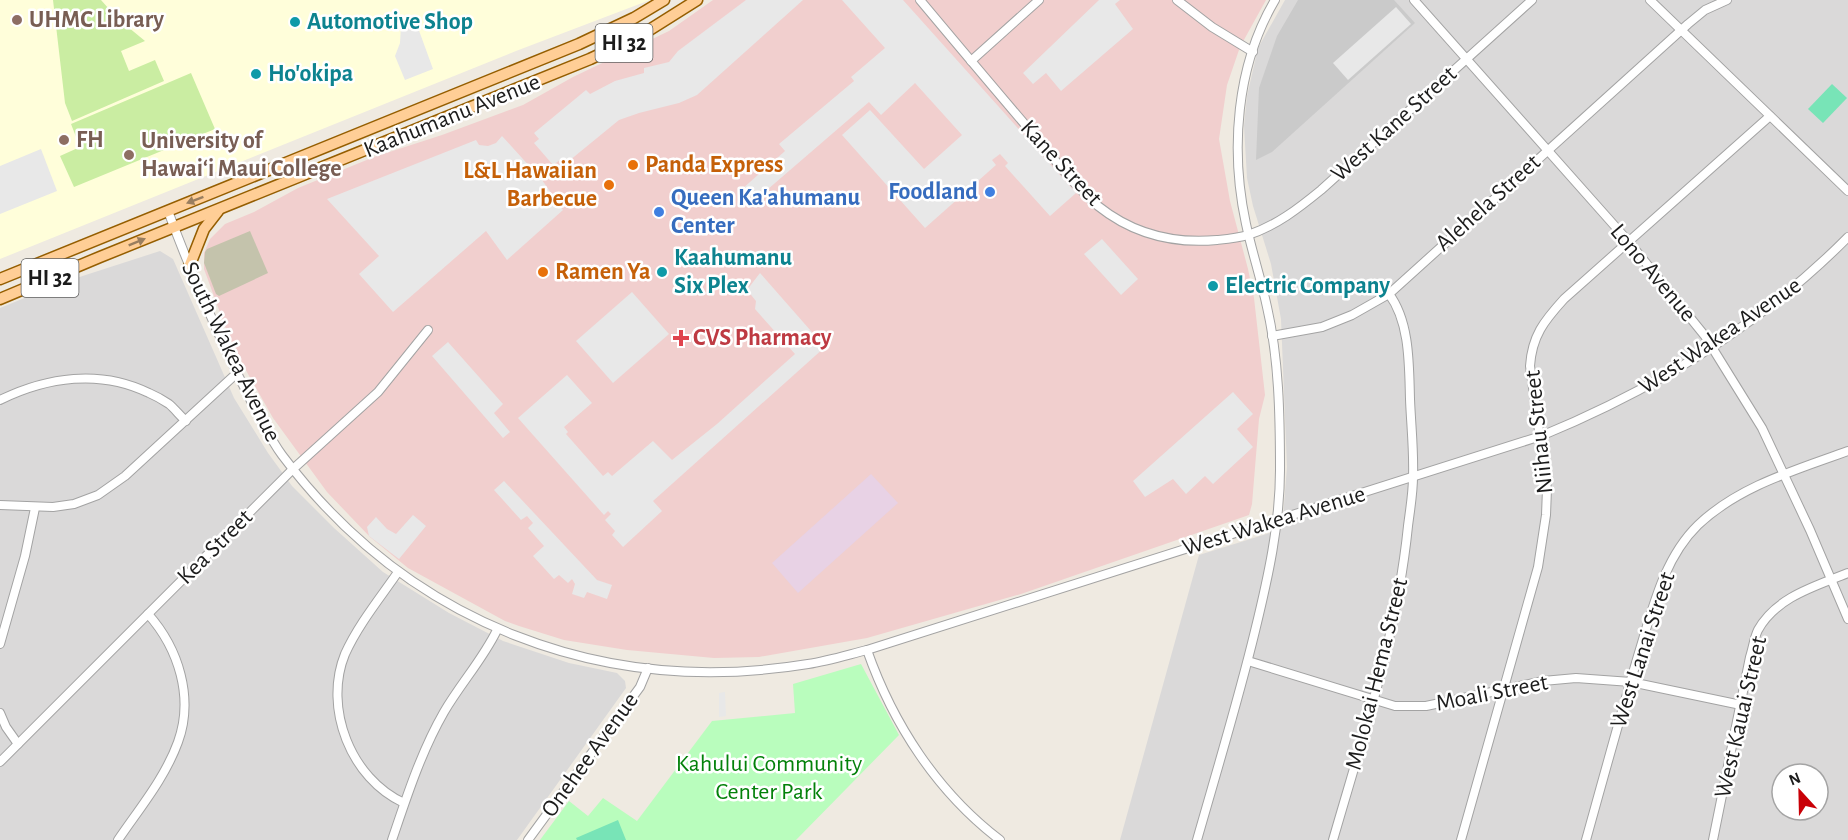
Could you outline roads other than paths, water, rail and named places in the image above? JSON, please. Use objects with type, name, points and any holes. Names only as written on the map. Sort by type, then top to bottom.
[{"type":"main road","name":"Kaahumanu Avenue","points":[[0,279],[607,32],[664,0]]},
{"type":"main road","name":"Kaahumanu Avenue","points":[[0,299],[590,59],[643,34],[697,0]]},
{"type":"main road","points":[[488,82],[495,99]]},
{"type":"main road","points":[[189,267],[204,229],[218,210]]},
{"type":"street","name":"Kane Street","points":[[920,0],[1078,186],[1117,219],[1152,235],[1177,241],[1196,242],[1248,235]]},
{"type":"street","points":[[970,61],[1039,0]]},
{"type":"street","points":[[1177,0],[1212,27],[1253,52]]},
{"type":"street","points":[[1197,840],[1248,661],[1267,583],[1276,521],[1280,471],[1277,381],[1267,307],[1248,235],[1236,160],[1240,104],[1253,52],[1265,18],[1275,0]]},
{"type":"street","name":"Lono Avenue","points":[[1414,0],[1629,242],[1685,309],[1712,347],[1762,428],[1848,619]]},
{"type":"street","name":"West Kane Street","points":[[1248,235],[1278,222],[1316,194],[1532,0]]},
{"type":"street","points":[[1650,0],[1848,191]]},
{"type":"street","name":"Alehela Street","points":[[1272,336],[1322,327],[1352,315],[1389,294],[1682,30],[1715,3],[1726,0]]},
{"type":"street","name":"Niihau Street","points":[[1461,840],[1538,567],[1544,537],[1547,489],[1530,366],[1539,328],[1564,299],[1770,116]]},
{"type":"street","name":"South Wakea Avenue","points":[[168,211],[189,267],[237,373],[265,428],[293,469],[335,518],[398,572],[460,611],[497,630],[597,661],[648,668]]},
{"type":"street","name":"West Wakea Avenue","points":[[648,668],[701,672],[755,670],[807,664],[867,650],[1541,436],[1596,413],[1712,347],[1774,305],[1814,271],[1848,237]]},
{"type":"street","name":"Molokai Hema Street","points":[[1333,840],[1375,698],[1396,613],[1406,550],[1413,477],[1410,378],[1404,329],[1389,294]]},
{"type":"street","name":"Kea Street","points":[[0,762],[293,469],[378,392],[429,330]]},
{"type":"street","points":[[0,505],[35,508],[74,504],[98,495],[125,476],[237,373]]},
{"type":"street","points":[[0,400],[23,388],[47,382],[93,378],[138,388],[169,404],[186,421]]},
{"type":"street","name":"West Lanai Street","points":[[1586,840],[1630,682],[1669,565],[1683,544],[1697,526],[1744,492],[1848,451]]},
{"type":"street","points":[[0,644],[25,556],[35,508]]},
{"type":"street","points":[[398,572],[345,654],[338,680],[338,708],[344,735],[357,762],[378,784],[404,803]]},
{"type":"street","name":"West Kauai Street","points":[[1713,840],[1750,657],[1758,631],[1768,615],[1778,606],[1798,594],[1848,573]]},
{"type":"street","points":[[118,840],[170,762],[183,722],[185,696],[180,670],[174,653],[148,614]]},
{"type":"street","points":[[392,840],[404,803],[433,733],[446,708],[487,650],[497,630]]},
{"type":"street","points":[[867,650],[893,712],[917,753],[947,791],[969,814],[1000,840]]},
{"type":"street","name":"Moali Street","points":[[1248,661],[1395,705],[1426,706],[1543,681],[1576,678],[1630,682],[1741,705]]},
{"type":"street","name":"Onehee Avenue","points":[[528,840],[640,687],[648,668]]},
{"type":"street","points":[[0,713],[6,727],[18,744]]},
{"type":"place","name":"UHMC Library","points":[[17,20]]},
{"type":"place","name":"Automotive Shop","points":[[295,22]]},
{"type":"place","name":"Ho'okipa","points":[[256,74]]},
{"type":"place","name":"FH","points":[[64,140]]},
{"type":"place","name":"University of Hawai‘i Maui College","points":[[129,155]]},
{"type":"place","name":"Panda Express","points":[[633,165]]},
{"type":"place","name":"L&L Hawaiian Barbecue","points":[[609,185]]},
{"type":"place","name":"Foodland","points":[[990,192]]},
{"type":"place","name":"Queen Ka'ahumanu Center","points":[[659,212]]},
{"type":"place","name":"Ramen Ya","points":[[543,272]]},
{"type":"place","name":"Kaahumanu Six Plex","points":[[662,272]]},
{"type":"place","name":"Electric Company","points":[[1213,286]]},
{"type":"place","name":"CVS Pharmacy","points":[[681,338]]},
{"type":"park label","name":"Kahului Community Center Park","points":[[769,778]]}]
